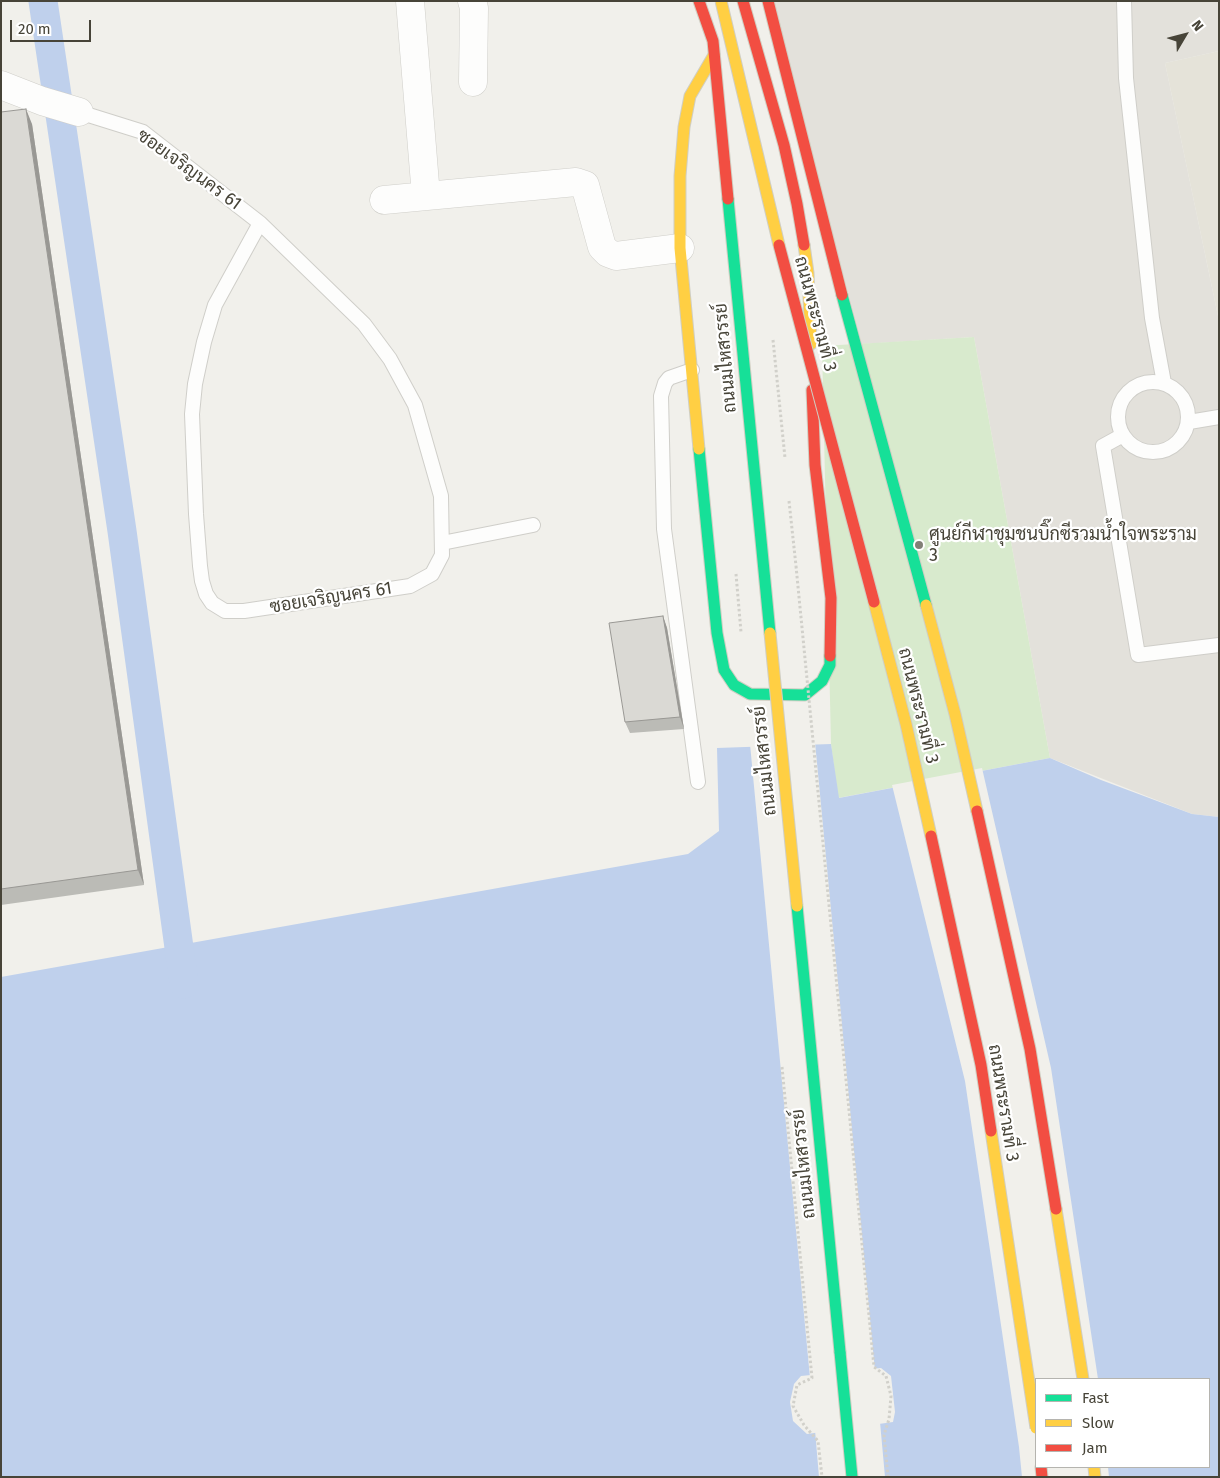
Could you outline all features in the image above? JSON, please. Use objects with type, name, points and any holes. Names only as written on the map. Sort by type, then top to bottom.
[{"type":"main road","name":"ถนนมไหสวรรย์","points":[[699,1],[713,41],[852,1477]]},
{"type":"main road","name":"ถนนมไหสวรรย์","points":[[713,41],[721,1]]},
{"type":"main road","name":"ถนนพระรามที่ 3","points":[[721,1],[778,242],[906,724],[980,1065],[1035,1422]]},
{"type":"main road","points":[[714,55],[690,96],[687,111],[680,176],[680,248],[717,633],[724,670],[734,685],[750,694],[804,694],[822,681],[830,665],[831,598],[815,465],[808,273],[797,204],[784,145],[743,1]]},
{"type":"main road","name":"ถนนพระรามที่ 3","points":[[768,1],[826,233],[955,714],[1030,1049],[1082,1378]]},
{"type":"street","points":[[410,1],[426,196]]},
{"type":"street","points":[[472,1],[474,8],[472,82]]},
{"type":"street","name":"ซอยเจริญนคร 61","points":[[1,86],[79,112]]},
{"type":"street","points":[[384,200],[576,182],[585,184],[602,247],[608,253],[616,256],[680,248]]},
{"type":"lane","points":[[1124,1],[1126,78],[1152,318],[1164,383]]},
{"type":"lane","name":"ซอยเจริญนคร 61","points":[[79,112],[143,132],[260,223],[364,324],[390,359],[415,405],[441,496],[442,555],[432,574],[410,586],[244,611],[224,611],[212,603],[206,594],[200,566],[196,505],[192,414],[195,384],[204,342],[215,305],[260,223]]},
{"type":"lane","points":[[692,370],[669,378],[664,383],[661,396],[664,529],[698,782]]},
{"type":"lane","points":[[1164,383],[1183,398],[1188,409],[1189,422],[1186,432],[1180,441],[1171,448],[1161,452],[1139,450],[1130,444],[1123,435],[1119,424],[1118,412],[1122,400],[1140,384],[1164,383]]},
{"type":"lane","points":[[1189,422],[1219,417]]},
{"type":"lane","points":[[1123,435],[1103,446],[1138,655],[1219,645]]},
{"type":"lane","points":[[442,543],[533,525]]},
{"type":"path","points":[[773,337],[786,466]]},
{"type":"path","points":[[789,496],[874,1366],[886,1376],[891,1396],[889,1419],[884,1435],[888,1477]]},
{"type":"path","points":[[736,574],[741,633]]},
{"type":"path","points":[[781,1059],[812,1378],[797,1385],[793,1406],[804,1425],[818,1441],[822,1477]]},
{"type":"shaded area","points":[[770,1],[1219,1],[1219,51],[1165,63],[1219,321],[1219,817],[1192,814],[1050,758],[974,337],[862,344]]},
{"type":"shaded area","points":[[1219,51],[1219,321],[1165,63]]},
{"type":"green space","name":"ศูนย์กีฬาชุมชนบิ๊กซีรวมน้ำใจพระราม 3","points":[[974,337],[1050,758],[838,798],[831,744],[822,346]]},
{"type":"water","points":[[831,744],[839,798],[1050,758],[1101,780],[1192,814],[1219,817],[1219,1477],[1,1477],[1,977],[688,854],[719,831],[717,748]],"holes":[[[881,1368],[891,1376],[895,1412],[893,1422],[807,1434],[793,1421],[790,1402],[794,1384],[801,1376]]]},
{"type":"pier","points":[[815,742],[875,1371],[810,1378],[750,744]]},
{"type":"pier","points":[[982,768],[1051,1068],[1098,1378],[1035,1378],[1035,1468],[1108,1468],[1109,1477],[1022,1477],[965,1081],[892,785]]},
{"type":"pier","points":[[880,1422],[885,1477],[819,1477],[815,1430]]},
{"type":"building","points":[[26,109],[138,870],[1,889],[1,112]]},
{"type":"building","points":[[663,616],[680,717],[625,722],[609,623]]},
{"type":"waterway","points":[[43,1],[122,531],[184,984]]},
{"type":"traffic: fast","points":[[728,199],[770,633]]},
{"type":"traffic: fast","points":[[842,295],[926,605]]},
{"type":"traffic: fast","points":[[699,449],[717,633],[724,670],[734,685],[750,694],[805,695],[822,681],[830,665],[830,656]]},
{"type":"traffic: fast","points":[[797,906],[840,1352]]},
{"type":"traffic: fast","points":[[840,1352],[852,1477]]},
{"type":"traffic: slow","points":[[721,1],[779,245]]},
{"type":"traffic: slow","points":[[699,449],[680,248],[680,176],[684,127],[690,96],[714,55]]},
{"type":"traffic: slow","points":[[804,245],[808,273],[811,344]]},
{"type":"traffic: slow","points":[[874,602],[906,724],[931,836]]},
{"type":"traffic: slow","points":[[926,605],[955,714],[977,811]]},
{"type":"traffic: slow","points":[[770,633],[797,906]]},
{"type":"traffic: slow","points":[[991,1131],[1035,1421]]},
{"type":"traffic: slow","points":[[1056,1209],[1083,1378]]},
{"type":"traffic: slow","points":[[1094,1468],[1095,1477]]},
{"type":"traffic: jam","points":[[699,1],[713,41],[728,199]]},
{"type":"traffic: jam","points":[[743,1],[784,145],[804,245]]},
{"type":"traffic: jam","points":[[768,1],[842,295]]},
{"type":"traffic: jam","points":[[779,245],[874,602]]},
{"type":"traffic: jam","points":[[812,390],[815,465],[831,598],[830,656]]},
{"type":"traffic: jam","points":[[977,811],[1030,1049],[1056,1209]]},
{"type":"traffic: jam","points":[[931,836],[981,1065],[991,1131]]},
{"type":"traffic: jam","points":[[1041,1468],[1042,1477]]},
{"type":"place","name":"ศูนย์กีฬาชุมชนบิ๊กซีรวมน้ำใจพระราม 3","points":[[919,545]]}]
